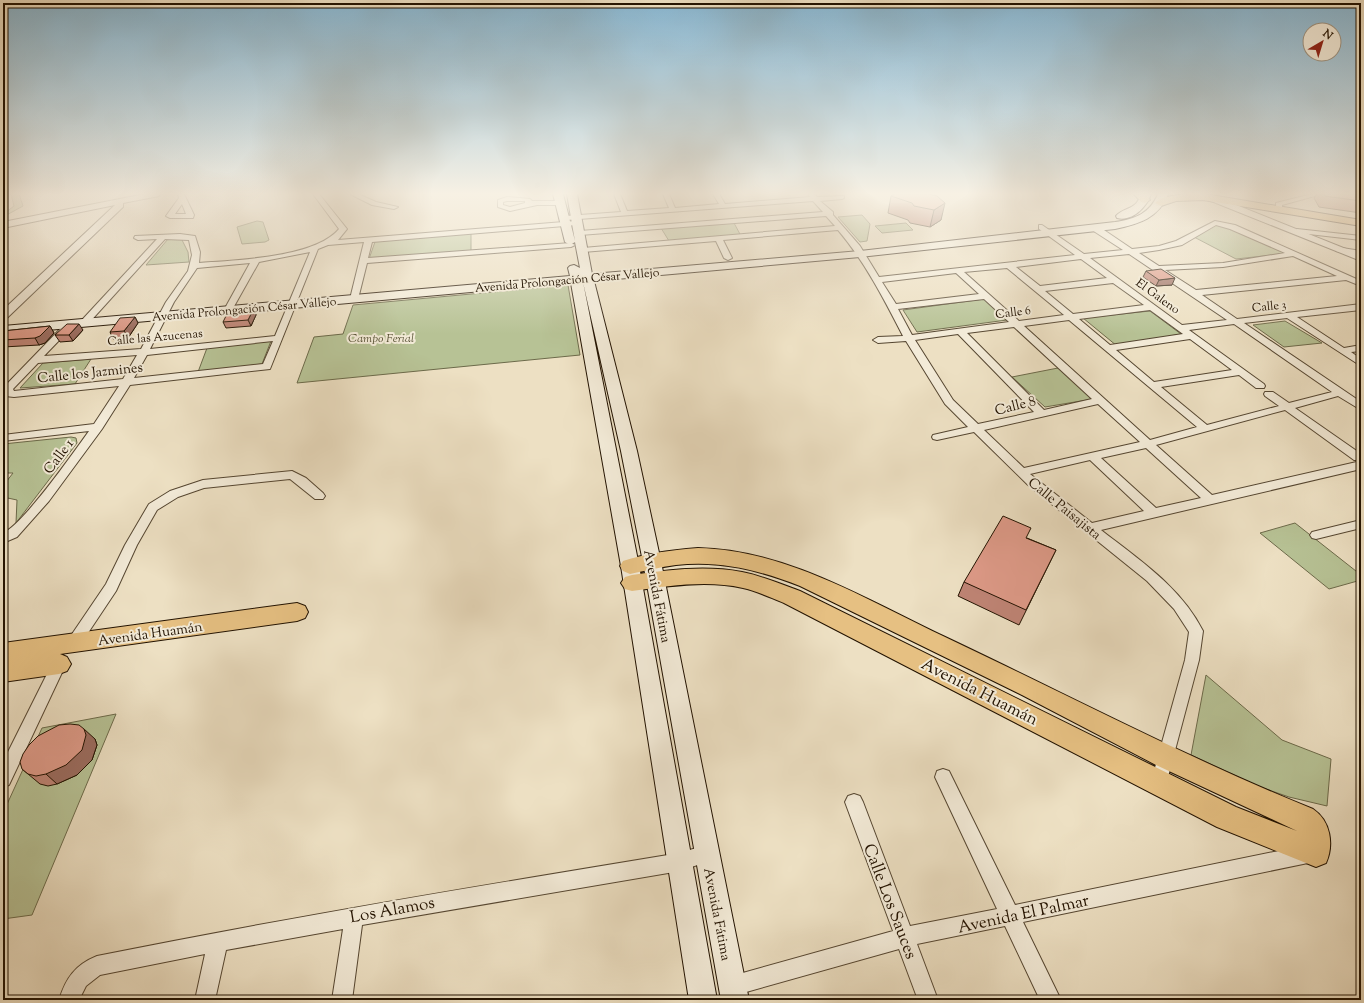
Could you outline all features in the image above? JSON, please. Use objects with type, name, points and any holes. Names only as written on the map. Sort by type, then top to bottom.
[{"type":"main road","name":"Avenida Fátima","points":[[570,241],[581,275],[611,352],[629,451],[654,571],[706,854],[734,993]]},
{"type":"main road","name":"Avenida Fátima","points":[[581,241],[583,250],[581,275],[590,354],[631,574],[703,1000]]},
{"type":"main road","name":"Avenida Prolongación César Vallejo","points":[[631,271],[728,258],[789,257],[812,259],[859,251],[950,241]]},
{"type":"main road","name":"Avenida Prolongación César Vallejo","points":[[3,322],[88,319],[789,257],[833,250],[859,251]]},
{"type":"main road","points":[[812,259],[813,254],[831,252],[833,250]]},
{"type":"main road","name":"Avenida Prolongación César Vallejo","points":[[3,330],[69,325],[88,319]]},
{"type":"main road","points":[[590,354],[611,352]]},
{"type":"main road","points":[[609,453],[629,451]]},
{"type":"main road","name":"Avenida Huamán","points":[[631,574],[654,571],[742,580],[823,601],[1030,688],[1165,757],[1310,823],[1315,830],[1316,853],[1227,817],[823,601]]},
{"type":"main road","name":"Avenida Huamán","points":[[3,653],[297,612]]},
{"type":"main road","points":[[3,672],[59,664]]},
{"type":"main road","points":[[650,687],[674,684]]},
{"type":"street","points":[[3,302],[69,242],[83,241]]},
{"type":"street","points":[[3,316],[83,241]]},
{"type":"street","points":[[88,319],[159,241]]},
{"type":"street","points":[[193,241],[197,254],[194,266],[256,260],[288,255],[315,248],[331,241]]},
{"type":"street","points":[[328,243],[350,241]]},
{"type":"street","points":[[355,295],[369,241]]},
{"type":"street","points":[[583,250],[708,241]]},
{"type":"street","points":[[719,241],[728,258]]},
{"type":"street","name":"Calle Paisajista","points":[[851,241],[859,251],[893,307],[909,338],[949,402],[1022,472],[1089,528],[1152,577],[1179,605],[1196,631],[1196,641],[1192,660],[1159,782]]},
{"type":"street","name":"El Galeno","points":[[1061,241],[1260,386]]},
{"type":"street","points":[[1115,241],[1361,407]]},
{"type":"street","points":[[876,280],[1082,256],[1132,252],[1179,243],[1183,241]]},
{"type":"street","points":[[1264,241],[1361,284]]},
{"type":"street","points":[[1319,241],[1361,258]]},
{"type":"street","points":[[1327,241],[1358,253]]},
{"type":"street","points":[[364,262],[571,246]]},
{"type":"street","points":[[279,338],[315,248]]},
{"type":"street","points":[[1338,249],[1358,253]]},
{"type":"street","points":[[1157,268],[1223,265],[1294,254]]},
{"type":"street","points":[[230,306],[256,260]]},
{"type":"street","points":[[1009,265],[1152,386],[1205,428]]},
{"type":"street","name":"Calle 1","points":[[3,538],[13,534],[24,523],[98,427],[145,352],[165,312],[194,266]]},
{"type":"street","points":[[958,271],[1210,500]]},
{"type":"street","points":[[1195,294],[1347,278]]},
{"type":"street","points":[[1038,289],[1114,280]]},
{"type":"street","points":[[893,307],[986,296]]},
{"type":"street","name":"Calle 6","points":[[878,340],[960,332],[1151,307]]},
{"type":"street","name":"Calle 3","points":[[1180,328],[1361,307]]},
{"type":"street","points":[[1289,316],[1361,363]]},
{"type":"street","name":"Calle los Jazmines","points":[[69,325],[8,388],[9,394],[267,367],[279,338]]},
{"type":"street","points":[[960,332],[1041,413]]},
{"type":"street","points":[[1108,348],[1191,336]]},
{"type":"street","name":"Calle las Azucenas","points":[[34,360],[145,352],[279,338]]},
{"type":"street","points":[[1342,351],[1361,348]]},
{"type":"street","points":[[1152,386],[1240,372]]},
{"type":"street","points":[[1022,472],[1148,444],[1340,393]]},
{"type":"street","points":[[1269,394],[1288,406],[1359,461]]},
{"type":"street","name":"Calle 8","points":[[937,437],[1100,400]]},
{"type":"street","points":[[3,438],[98,427]]},
{"type":"street","points":[[1092,456],[1154,513]]},
{"type":"street","points":[[1089,528],[1210,500],[1359,461]]},
{"type":"street","points":[[73,644],[110,587],[131,545],[153,508],[174,494],[202,484],[292,475],[302,481],[319,496]]},
{"type":"street","points":[[1316,535],[1361,524]]},
{"type":"street","points":[[3,779],[59,664]]},
{"type":"street","points":[[943,777],[1051,1000]]},
{"type":"street","name":"Calle Los Sauces","points":[[854,802],[928,1000]]},
{"type":"street","name":"Avenida El Palmar","points":[[734,993],[906,938],[1010,915],[1316,853]]},
{"type":"street","name":"Los Alamos","points":[[69,1000],[72,989],[81,974],[97,966],[218,941],[354,916],[680,862],[706,854]]},
{"type":"street","points":[[342,1000],[354,916]]},
{"type":"street","points":[[205,1000],[218,941]]},
{"type":"green space","points":[[166,241],[182,241],[188,252],[189,262],[146,265]]},
{"type":"green space","points":[[241,241],[267,241],[265,242],[242,244]]},
{"type":"green space","points":[[375,241],[471,241],[471,251],[369,259]]},
{"type":"green space","points":[[1201,241],[1261,241],[1290,253],[1236,259]]},
{"type":"green space","name":"Campo Ferial","points":[[568,285],[580,355],[297,383],[314,337],[343,334],[353,305]]},
{"type":"green space","points":[[984,299],[1007,320],[917,332],[903,310]]},
{"type":"green space","points":[[1150,311],[1181,334],[1117,346],[1083,318]]},
{"type":"green space","points":[[1285,321],[1322,343],[1284,347],[1253,325]]},
{"type":"green space","points":[[271,341],[262,364],[198,372],[207,348]]},
{"type":"green space","points":[[91,359],[75,384],[20,388],[43,363]]},
{"type":"green space","points":[[1058,368],[1093,399],[1045,407],[1012,377]]},
{"type":"green space","points":[[71,437],[76,438],[77,443],[16,523],[17,500],[3,497],[3,486],[13,473],[3,473],[3,444]]},
{"type":"green space","points":[[1295,523],[1361,575],[1361,580],[1329,589],[1260,533]]},
{"type":"green space","points":[[1206,675],[1282,740],[1331,759],[1327,806],[1289,797],[1260,787],[1191,755]]},
{"type":"green space","points":[[116,714],[32,915],[3,919],[3,813],[42,728]]},
{"type":"building","points":[[1161,269],[1175,278],[1159,280],[1146,271]]},
{"type":"building","points":[[254,308],[248,320],[223,322],[229,310]]},
{"type":"building","points":[[135,317],[124,331],[110,332],[120,318]]},
{"type":"building","points":[[67,324],[79,324],[69,335],[55,335]]},
{"type":"building","points":[[50,326],[40,336],[35,338],[3,340],[3,331]]},
{"type":"building","points":[[1003,516],[1031,528],[1026,538],[1056,550],[1026,610],[964,582]]},
{"type":"building","points":[[59,725],[79,725],[84,729],[86,735],[82,750],[66,765],[46,774],[36,776],[28,774],[22,769],[20,762],[23,754],[38,736]]}]
